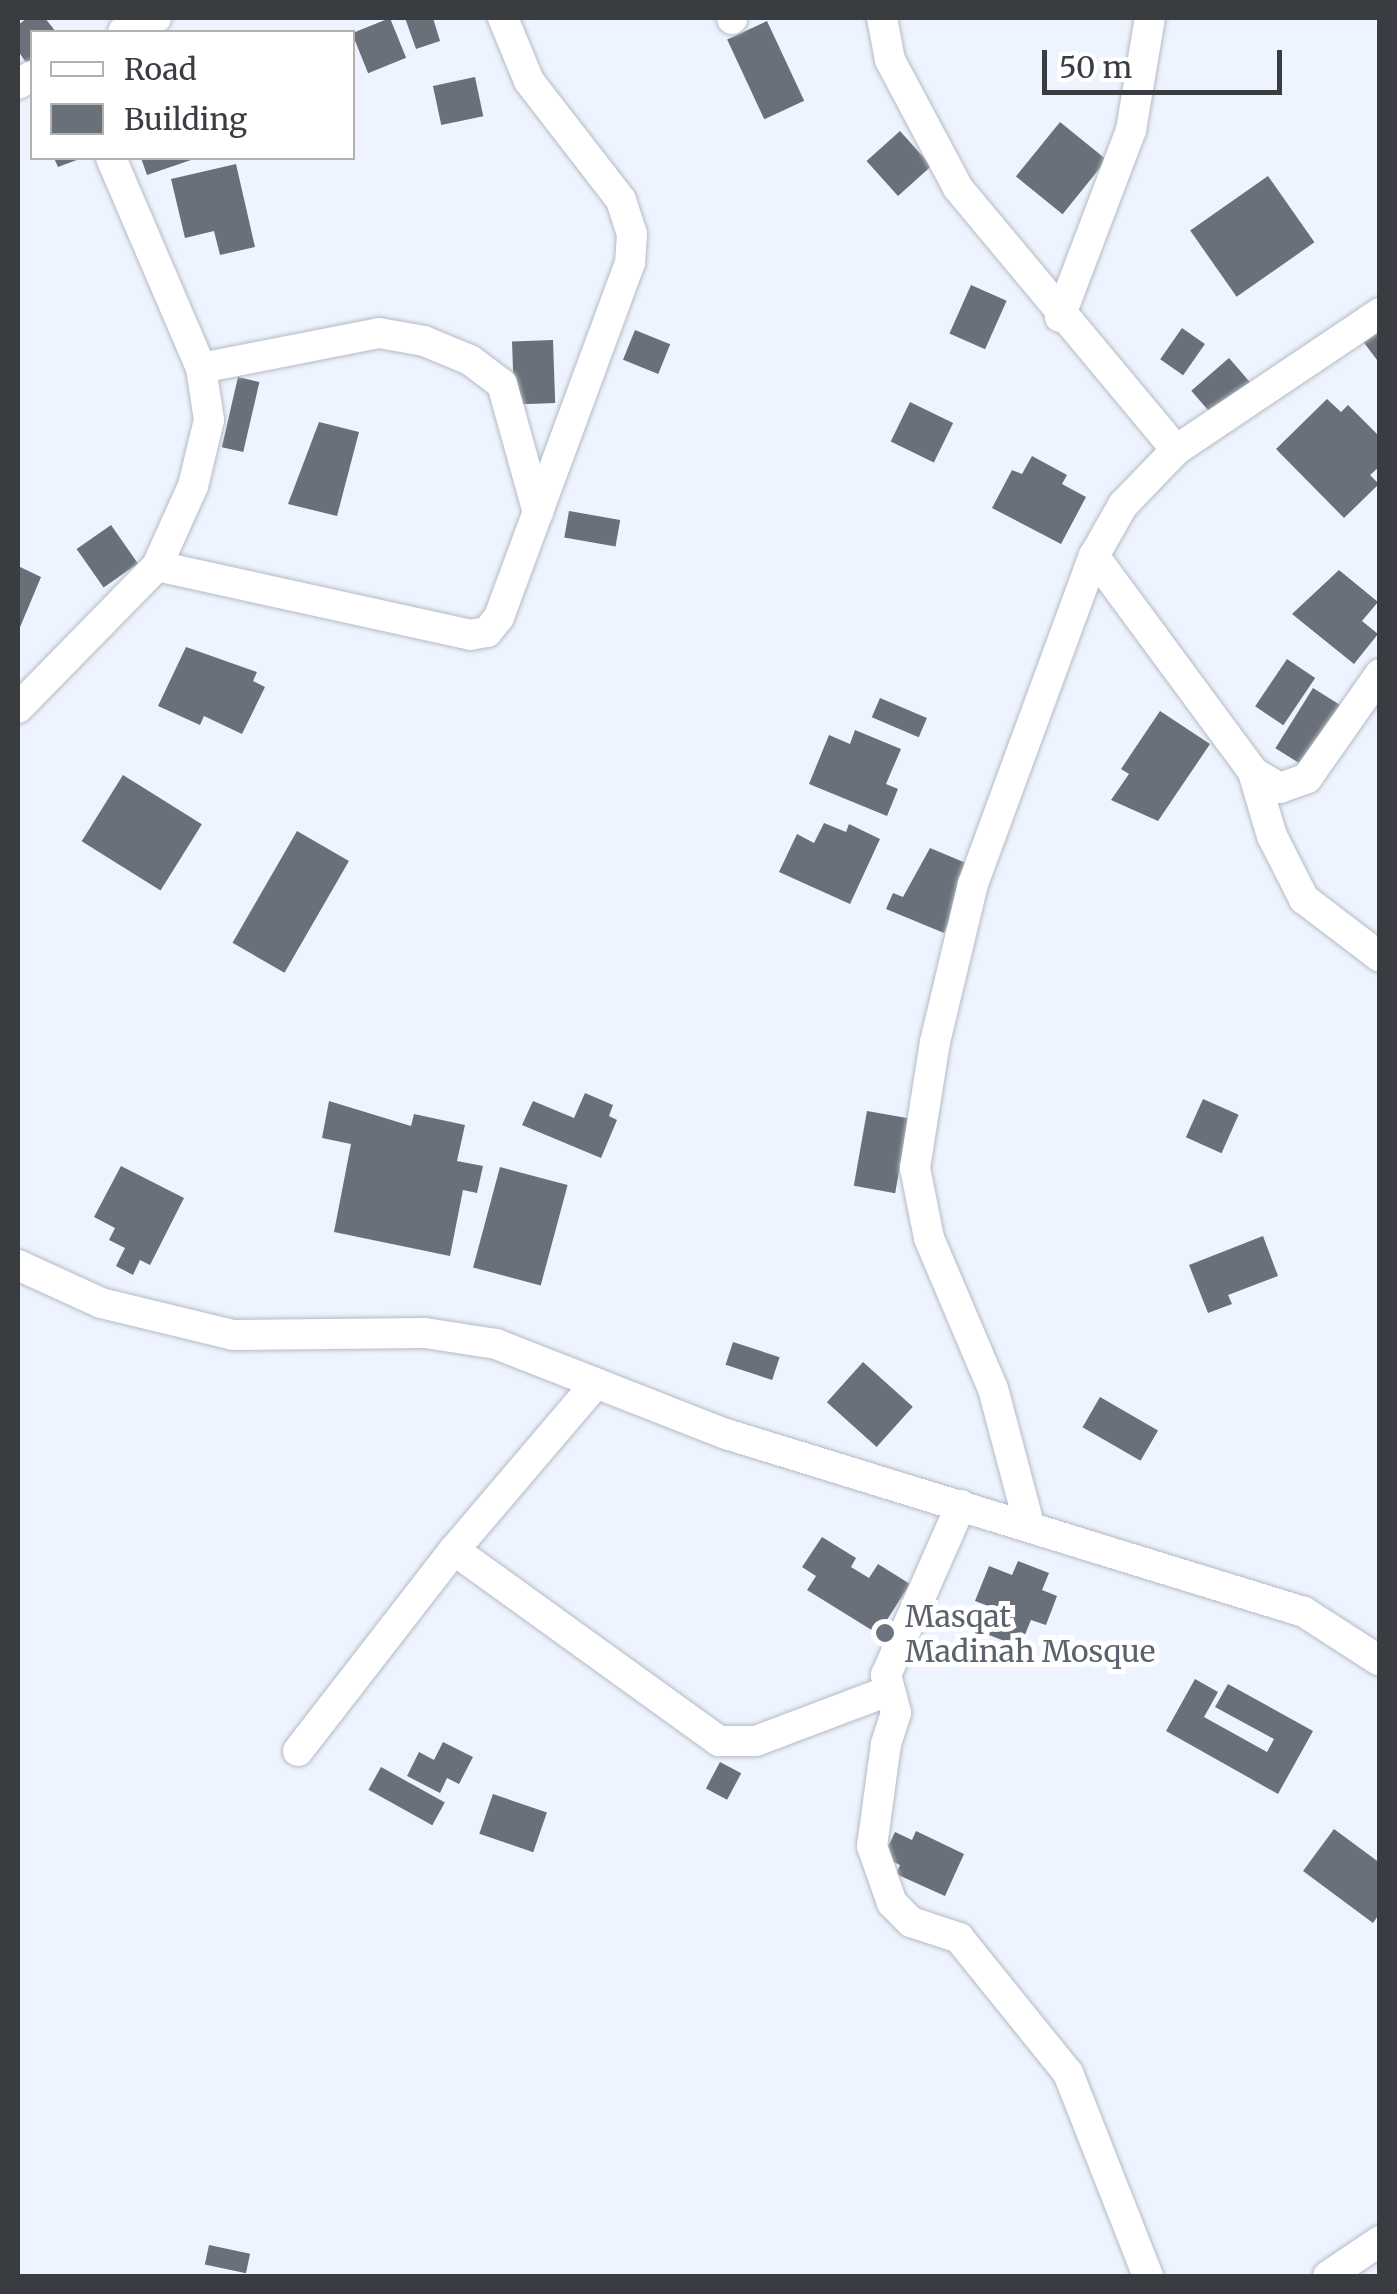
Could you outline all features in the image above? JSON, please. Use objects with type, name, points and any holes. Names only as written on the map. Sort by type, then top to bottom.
[{"type":"street","points":[[128,30],[156,18]]},
{"type":"street","points":[[157,566],[470,635],[488,632],[499,617],[630,263],[632,234],[621,200],[528,81],[502,18]]},
{"type":"street","points":[[882,18],[890,60],[919,124],[958,188],[1060,317],[1176,450]]},
{"type":"street","points":[[1060,317],[1131,130],[1150,18]]},
{"type":"street","points":[[18,708],[157,566],[202,454],[209,420],[201,368],[112,160]]},
{"type":"street","points":[[1028,1524],[994,1389],[929,1238],[915,1168],[935,1042],[973,884],[1094,556],[1123,505],[1176,450],[1380,313]]},
{"type":"street","points":[[201,368],[379,333],[424,341],[470,360],[491,371],[508,397],[538,513]]},
{"type":"street","points":[[1094,556],[1253,772],[1272,836],[1304,899],[1380,957]]},
{"type":"street","points":[[1253,772],[1280,788],[1295,787],[1380,674]]},
{"type":"street","points":[[18,1265],[100,1304],[233,1335],[426,1333],[496,1344],[726,1434],[1304,1612],[1380,1662]]},
{"type":"street","points":[[298,1752],[454,1550],[596,1383]]},
{"type":"street","points":[[961,1506],[898,1638],[886,1692],[896,1714],[886,1744],[872,1846],[892,1903],[911,1922],[959,1938],[1068,2073],[1148,2276]]},
{"type":"street","points":[[454,1550],[720,1740],[756,1741],[886,1692]]},
{"type":"street","points":[[1328,2276],[1380,2241]]},
{"type":"building","points":[[27,18],[45,18],[54,30],[30,30],[30,68],[18,51],[18,25]]},
{"type":"building","points":[[390,18],[406,58],[368,73],[355,32]]},
{"type":"building","points":[[405,18],[433,18],[440,41],[416,49]]},
{"type":"building","points":[[767,21],[804,101],[764,119],[727,40]]},
{"type":"building","points":[[475,77],[483,116],[441,125],[433,86]]},
{"type":"building","points":[[1060,122],[1107,160],[1063,214],[1016,176]]},
{"type":"building","points":[[900,131],[931,166],[898,196],[867,161]]},
{"type":"building","points":[[55,160],[77,160],[58,167]]},
{"type":"building","points":[[142,160],[191,160],[147,175]]},
{"type":"building","points":[[236,164],[255,247],[220,255],[214,231],[185,238],[171,179]]},
{"type":"building","points":[[1268,176],[1314,242],[1237,297],[1190,230]]},
{"type":"building","points":[[971,285],[1007,301],[985,349],[949,333]]},
{"type":"building","points":[[1380,322],[1380,364],[1359,336]]},
{"type":"building","points":[[1182,328],[1205,344],[1183,375],[1160,359]]},
{"type":"building","points":[[635,330],[670,344],[658,374],[623,360]]},
{"type":"building","points":[[553,340],[555,403],[514,404],[512,341]]},
{"type":"building","points":[[1229,358],[1254,387],[1216,419],[1191,391]]},
{"type":"building","points":[[238,377],[259,382],[243,452],[222,447]]},
{"type":"building","points":[[1327,399],[1341,412],[1348,405],[1380,437],[1380,466],[1370,475],[1379,484],[1344,518],[1276,449]]},
{"type":"building","points":[[910,402],[953,423],[934,463],[891,442]]},
{"type":"building","points":[[319,422],[359,432],[337,516],[288,504]]},
{"type":"building","points":[[1032,456],[1067,475],[1062,484],[1086,497],[1061,544],[992,508],[1012,470],[1022,474]]},
{"type":"building","points":[[569,511],[620,520],[616,547],[564,538]]},
{"type":"building","points":[[111,525],[138,564],[104,588],[77,549]]},
{"type":"building","points":[[18,566],[41,577],[18,632]]},
{"type":"building","points":[[1339,570],[1378,602],[1362,621],[1378,634],[1354,664],[1292,614]]},
{"type":"building","points":[[186,647],[257,672],[253,681],[265,687],[242,734],[204,716],[200,725],[158,706]]},
{"type":"building","points":[[1287,659],[1315,678],[1283,725],[1255,706]]},
{"type":"building","points":[[1313,688],[1340,705],[1303,765],[1275,748]]},
{"type":"building","points":[[880,698],[927,718],[919,737],[872,717]]},
{"type":"building","points":[[1160,711],[1210,744],[1158,821],[1111,800],[1129,774],[1121,769]]},
{"type":"building","points":[[855,730],[901,749],[886,784],[898,789],[887,816],[809,784],[829,735],[850,744]]},
{"type":"building","points":[[123,775],[202,824],[161,890],[82,841]]},
{"type":"building","points":[[824,823],[846,832],[849,824],[880,839],[850,904],[779,872],[797,834],[814,843]]},
{"type":"building","points":[[297,831],[349,861],[284,973],[232,943]]},
{"type":"building","points":[[930,848],[973,866],[944,933],[886,909],[893,893],[903,897]]},
{"type":"building","points":[[585,1093],[613,1105],[609,1116],[617,1120],[601,1158],[522,1125],[533,1101],[574,1118]]},
{"type":"building","points":[[1203,1099],[1239,1115],[1222,1153],[1186,1137]]},
{"type":"building","points":[[329,1101],[411,1126],[414,1114],[465,1125],[457,1161],[483,1166],[477,1193],[463,1190],[450,1256],[334,1232],[351,1144],[322,1138]]},
{"type":"building","points":[[867,1111],[908,1118],[895,1193],[854,1186]]},
{"type":"building","points":[[121,1166],[184,1198],[150,1265],[140,1260],[133,1275],[116,1266],[125,1248],[109,1240],[115,1228],[94,1217]]},
{"type":"building","points":[[500,1167],[568,1185],[541,1286],[473,1267]]},
{"type":"building","points":[[1263,1236],[1278,1276],[1228,1295],[1232,1304],[1208,1313],[1189,1265]]},
{"type":"building","points":[[733,1342],[780,1357],[772,1380],[726,1365]]},
{"type":"building","points":[[863,1362],[913,1407],[877,1447],[827,1402]]},
{"type":"building","points":[[1100,1397],[1158,1430],[1141,1461],[1082,1427]]},
{"type":"building","points":[[822,1537],[856,1558],[851,1567],[869,1578],[878,1564],[910,1584],[878,1634],[807,1590],[816,1576],[802,1567]]},
{"type":"building","points":[[1018,1561],[1049,1573],[1042,1590],[1057,1596],[1046,1625],[1031,1620],[1020,1647],[989,1635],[999,1610],[975,1601],[989,1566],[1012,1575]]},
{"type":"building","points":[[1195,1679],[1218,1692],[1204,1717],[1267,1752],[1274,1739],[1215,1707],[1228,1684],[1313,1731],[1278,1794],[1166,1731]]},
{"type":"building","points":[[443,1742],[473,1757],[459,1784],[447,1778],[440,1793],[407,1776],[419,1752],[434,1760]]},
{"type":"building","points":[[720,1762],[741,1773],[727,1800],[706,1788]]},
{"type":"building","points":[[381,1767],[445,1802],[432,1825],[368,1790]]},
{"type":"building","points":[[493,1794],[547,1813],[533,1852],[479,1834]]},
{"type":"building","points":[[1334,1829],[1380,1863],[1380,1913],[1373,1923],[1303,1871]]},
{"type":"building","points":[[916,1831],[964,1854],[945,1896],[896,1874],[900,1865],[883,1857],[895,1832],[912,1840]]},
{"type":"building","points":[[209,2245],[250,2254],[246,2273],[205,2265]]},
{"type":"place","name":"Masqat Madinah Mosque","points":[[885,1633]]}]
